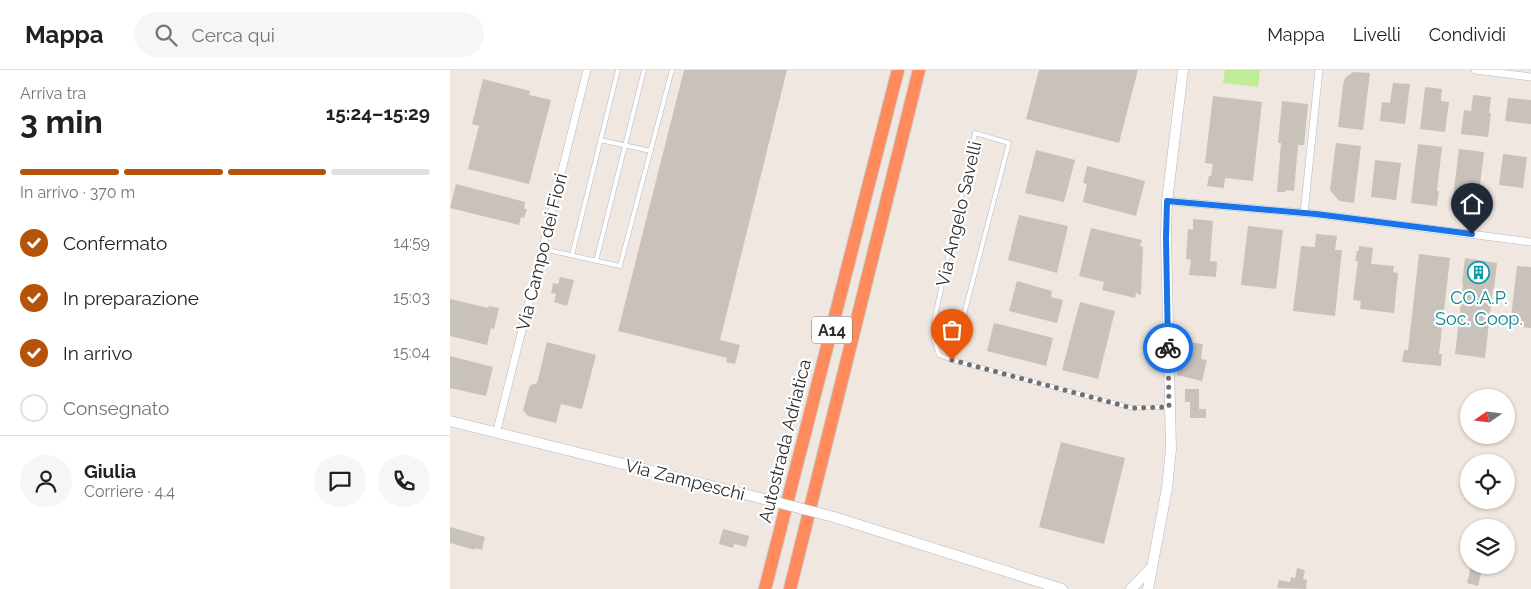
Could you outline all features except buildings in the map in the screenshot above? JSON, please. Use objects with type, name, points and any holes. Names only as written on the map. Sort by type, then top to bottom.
[{"type":"highway","name":"Autostrada Adriatica","points":[[765,589],[898,70]]},
{"type":"highway","name":"A14","points":[[790,589],[920,70]]},
{"type":"street","name":"Via Campo dei Fiori","points":[[496,434],[587,70]]},
{"type":"street","points":[[1148,589],[1167,488],[1171,449],[1166,238],[1167,201],[1183,70]]},
{"type":"street","points":[[1304,213],[1319,70]]},
{"type":"street","points":[[1474,70],[1531,77]]},
{"type":"street","points":[[1167,201],[1304,213],[1531,242]]},
{"type":"street","name":"Via Zampeschi","points":[[450,421],[834,517],[1062,589]]},
{"type":"street","points":[[1130,589],[1152,567]]},
{"type":"lane","points":[[572,255],[618,70]]},
{"type":"lane","points":[[596,261],[644,70]]},
{"type":"lane","points":[[543,249],[620,266],[672,70]]},
{"type":"lane","name":"Via Angelo Savelli","points":[[952,360],[1009,143],[975,133],[934,321],[934,340],[940,355],[952,360],[1132,408],[1169,407]]},
{"type":"lane","points":[[600,140],[651,151]]},
{"type":"green space","points":[[1225,70],[1260,70],[1258,87],[1223,83]]},
{"type":"way so far","points":[[952,360],[1132,408],[1169,407],[1168,348]]},
{"type":"place","name":"CO.A.P. Soc. Coop.","points":[[1479,273]]},
{"type":"route","points":[[1168,348],[1167,201],[1316,214],[1472,234]]}]
